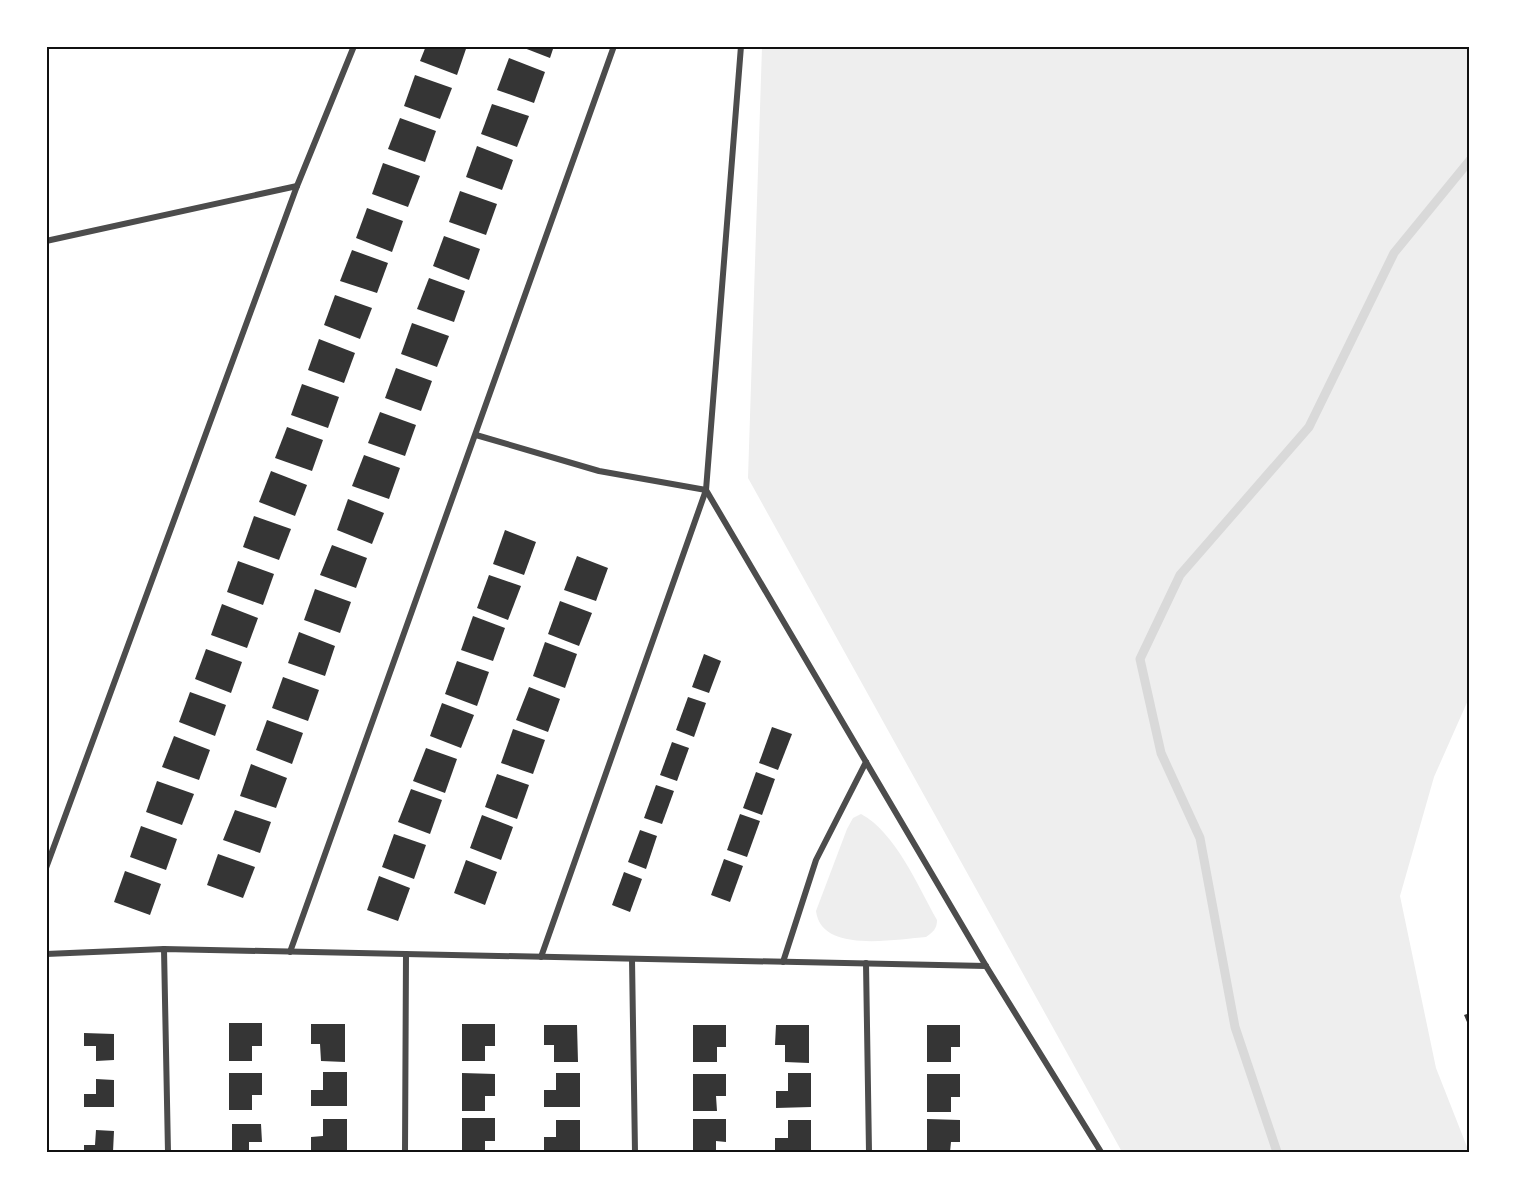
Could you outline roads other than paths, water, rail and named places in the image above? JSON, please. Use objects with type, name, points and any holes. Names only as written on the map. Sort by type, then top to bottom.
[{"type":"street","points":[[46,868],[297,186],[354,46]]},
{"type":"street","points":[[290,952],[614,46]]},
{"type":"street","points":[[541,957],[706,490],[741,46]]},
{"type":"street","points":[[46,241],[297,186]]},
{"type":"street","points":[[476,435],[599,471],[706,490],[986,966],[1101,1152]]},
{"type":"street","points":[[783,962],[816,860],[866,762]]},
{"type":"street","points":[[164,949],[168,1152]]},
{"type":"street","points":[[46,954],[164,949],[986,966]]},
{"type":"street","points":[[405,1152],[406,954]]},
{"type":"street","points":[[633,959],[635,1152]]},
{"type":"street","points":[[866,963],[869,1152]]},
{"type":"waterway","points":[[1277,1152],[1235,1027],[1200,838],[1161,753],[1140,659],[1180,575],[1309,427],[1394,253],[1470,160]]}]
